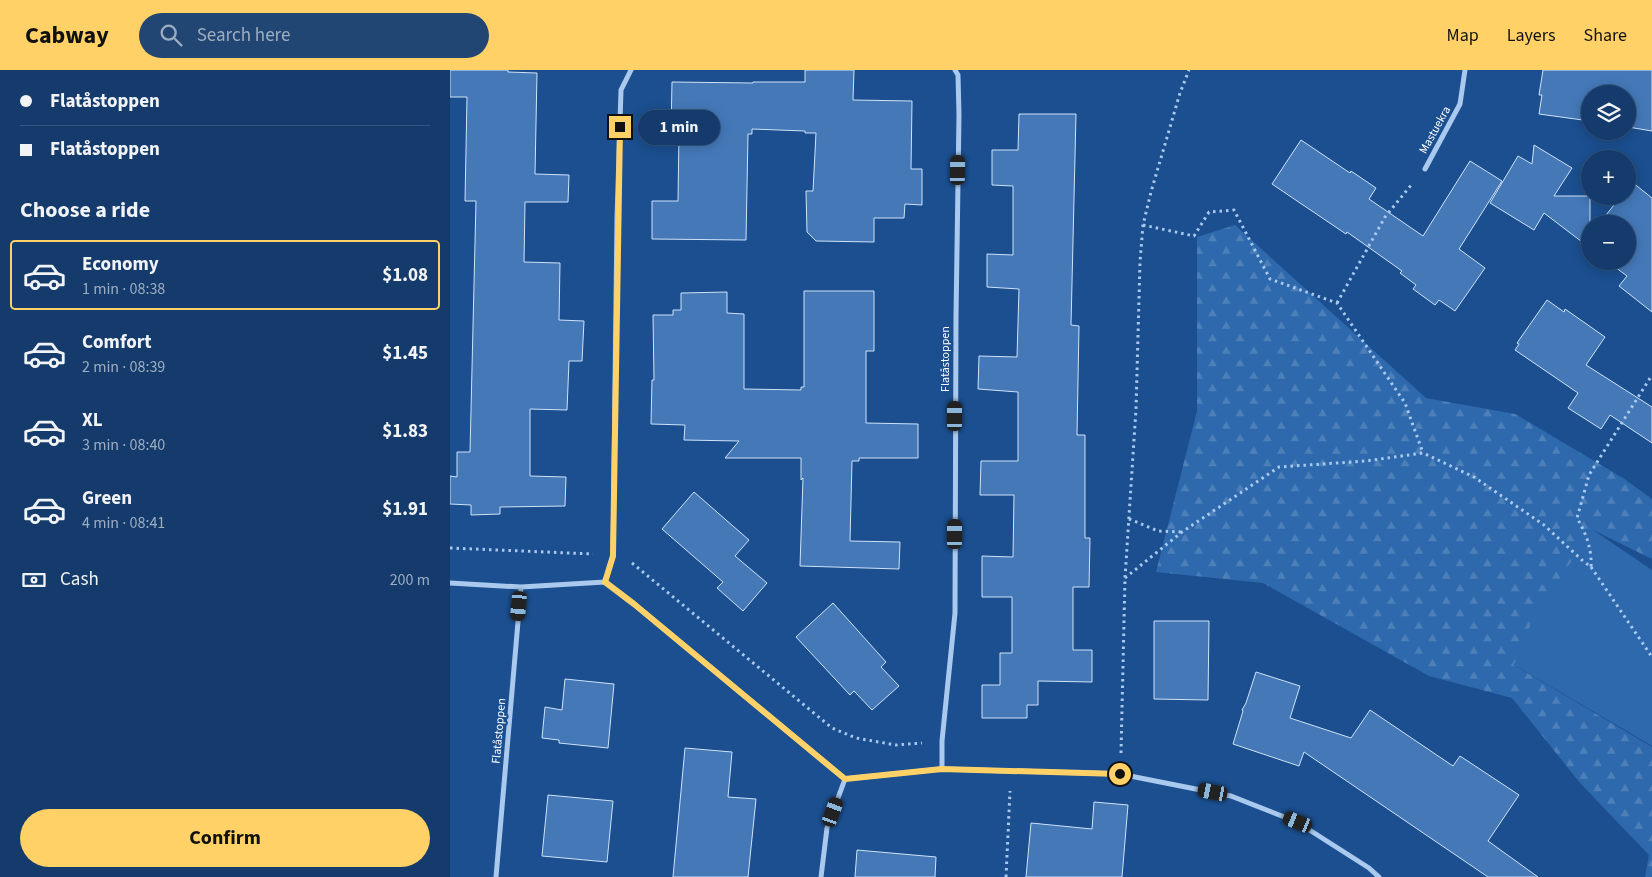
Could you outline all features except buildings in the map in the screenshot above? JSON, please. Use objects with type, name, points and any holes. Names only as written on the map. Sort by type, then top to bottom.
[{"type":"street","points":[[605,582],[613,556],[617,218],[621,90],[631,70]]},
{"type":"street","name":"Flatåstoppen","points":[[942,769],[942,741],[955,612],[959,115],[958,75],[955,70]]},
{"type":"street","name":"Mastuekra","points":[[1425,169],[1460,104],[1465,70]]},
{"type":"street","points":[[450,583],[521,587],[605,582],[845,779],[942,769],[1120,774],[1231,796],[1273,812],[1298,822],[1369,868],[1379,877]]},
{"type":"street","name":"Flatåstoppen","points":[[496,877],[521,587]]},
{"type":"street","points":[[821,877],[827,828],[845,779]]},
{"type":"path","points":[[1120,774],[1125,578],[1136,409],[1140,262],[1143,225],[1177,102],[1190,70]]},
{"type":"path","points":[[1337,303],[1385,217],[1425,169]]},
{"type":"path","points":[[1143,225],[1194,236],[1209,212],[1234,210],[1270,279],[1337,303],[1405,402],[1423,453]]},
{"type":"path","points":[[1592,567],[1592,557],[1584,531],[1577,518],[1589,476],[1652,375]]},
{"type":"path","points":[[1125,578],[1182,532],[1279,467],[1366,461],[1423,453],[1474,477],[1544,525],[1592,567],[1652,657]]},
{"type":"path","points":[[1129,519],[1158,531],[1182,532]]},
{"type":"path","points":[[1006,877],[1011,771]]},
{"type":"green space","points":[[1235,225],[1426,398],[1515,414],[1623,478],[1652,499],[1652,559],[1593,530],[1514,665],[1652,747],[1652,877],[1645,877],[1649,855],[1580,783],[1512,698],[1429,676],[1263,583],[1156,572],[1197,411],[1197,237]]},
{"type":"green space","points":[[1593,530],[1652,570],[1652,746],[1514,665],[1534,616]]},
{"type":"route","points":[[620,127],[617,218],[613,556],[605,582],[845,779],[942,769],[1120,774]]}]
